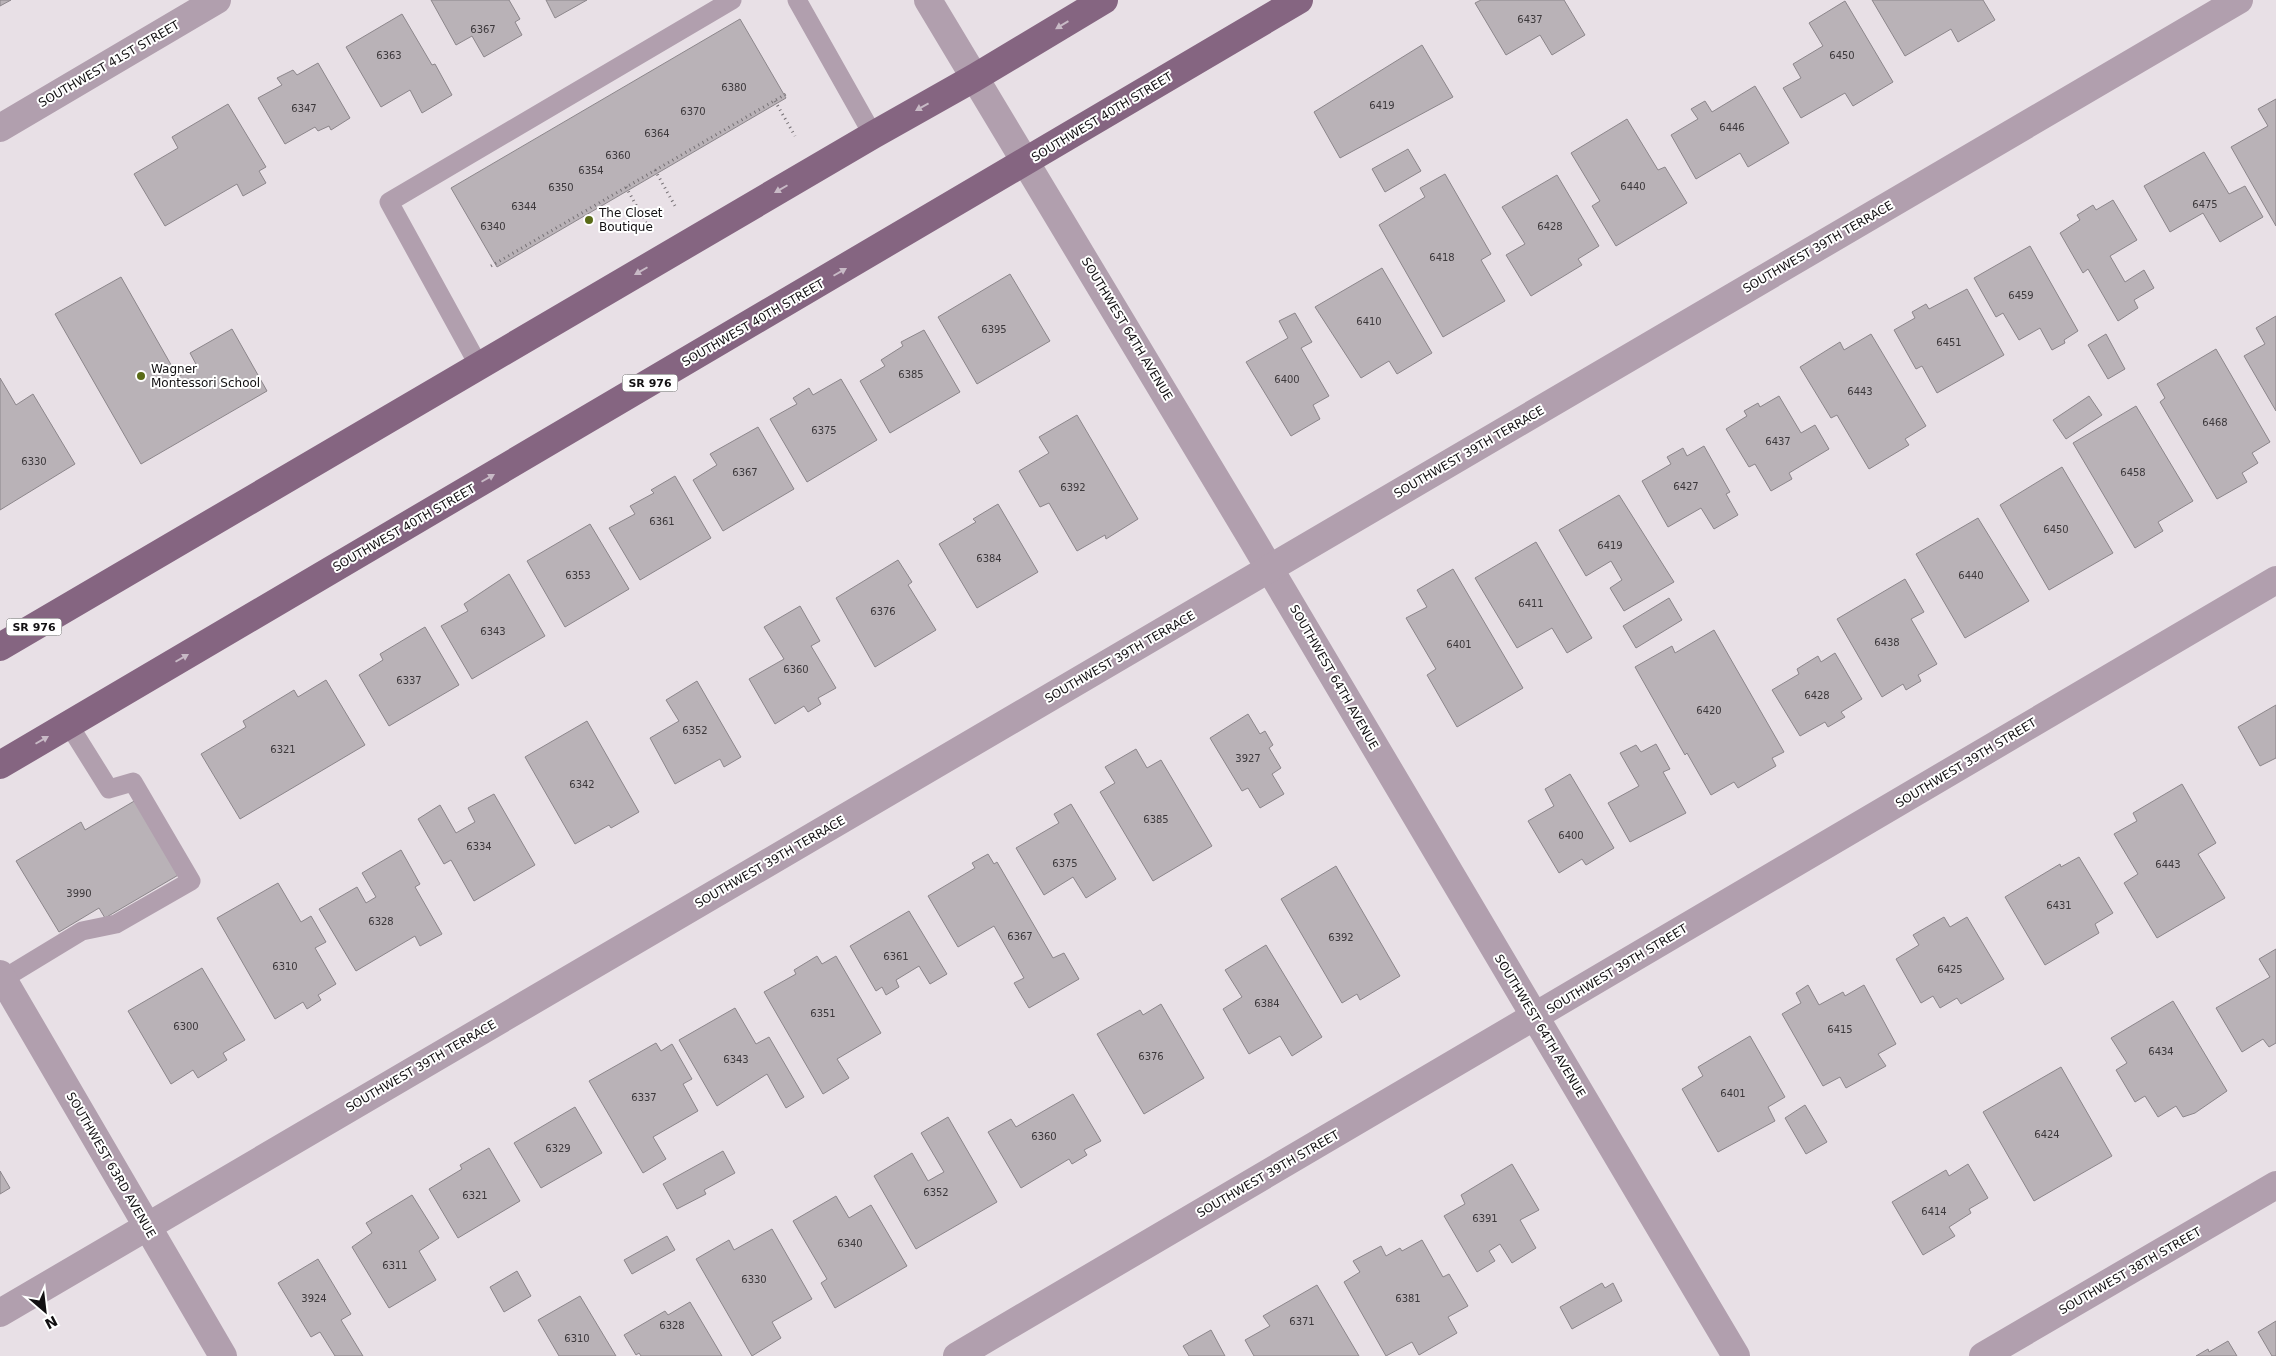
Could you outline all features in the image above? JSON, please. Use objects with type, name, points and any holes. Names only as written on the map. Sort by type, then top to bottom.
[{"type":"main road","name":"SR 976","points":[[0,646],[873,135],[974,78],[1104,0]]},
{"type":"main road","name":"SOUTHWEST 40TH STREET","points":[[0,765],[1026,163],[1299,0]]},
{"type":"street","name":"SOUTHWEST 41ST STREET","points":[[0,128],[217,0]]},
{"type":"street","name":"SOUTHWEST 64TH AVENUE","points":[[928,0],[1270,569],[1736,1356]]},
{"type":"street","name":"SOUTHWEST 39TH TERRACE","points":[[0,1314],[2239,0]]},
{"type":"street","name":"SOUTHWEST 39TH STREET","points":[[957,1356],[1535,1018],[2276,580]]},
{"type":"street","name":"SOUTHWEST 63RD AVENUE","points":[[1,976],[223,1356]]},
{"type":"street","name":"SOUTHWEST 38TH STREET","points":[[1983,1356],[2276,1185]]},
{"type":"lane","points":[[479,366],[389,202],[732,0]]},
{"type":"lane","points":[[797,0],[873,135]]},
{"type":"lane","points":[[1,976],[82,931],[116,924],[191,881],[133,782],[109,790],[68,725]]},
{"type":"path","points":[[491,266],[786,94]]},
{"type":"path","points":[[775,101],[795,136]]},
{"type":"path","points":[[655,170],[675,206]]},
{"type":"path","points":[[626,187],[646,223]]},
{"type":"building","points":[[0,0],[11,0],[0,6]]},
{"type":"building","points":[[431,0],[509,0],[520,19],[515,22],[522,35],[484,57],[472,36],[456,45]]},
{"type":"building","points":[[546,0],[587,0],[555,18]]},
{"type":"building","points":[[1481,0],[1564,0],[1585,35],[1552,55],[1540,35],[1506,55],[1475,3]]},
{"type":"building","points":[[1872,0],[1983,0],[1995,20],[1958,42],[1951,29],[1905,56]]},
{"type":"building","points":[[1845,1],[1893,82],[1853,106],[1845,93],[1801,118],[1783,88],[1801,78],[1793,64],[1823,46],[1809,23]]},
{"type":"building","points":[[402,14],[432,65],[435,64],[452,95],[422,113],[410,90],[381,107],[346,47]]},
{"type":"building","points":[[740,19],[786,98],[497,267],[451,188]]},
{"type":"building","points":[[1422,45],[1453,97],[1340,158],[1314,112]]},
{"type":"building","points":[[318,63],[350,118],[331,130],[329,126],[318,131],[315,127],[285,144],[258,98],[282,85],[277,78],[293,70],[297,75]]},
{"type":"building","points":[[1755,86],[1789,143],[1748,167],[1740,153],[1696,179],[1671,135],[1698,119],[1691,109],[1705,101],[1712,112]]},
{"type":"building","points":[[2276,99],[2276,226],[2231,147],[2268,126],[2258,109]]},
{"type":"building","points":[[228,104],[266,167],[259,171],[266,183],[243,196],[237,184],[165,226],[134,174],[178,148],[172,137]]},
{"type":"building","points":[[1627,119],[1658,170],[1665,167],[1687,203],[1616,246],[1592,206],[1600,201],[1571,153]]},
{"type":"building","points":[[1408,149],[1421,171],[1385,192],[1372,169]]},
{"type":"building","points":[[2204,152],[2229,194],[2245,186],[2263,217],[2220,242],[2203,213],[2170,232],[2144,186]]},
{"type":"building","points":[[1445,174],[1491,254],[1481,260],[1505,301],[1443,337],[1379,225],[1425,197],[1420,188]]},
{"type":"building","points":[[1557,175],[1599,246],[1578,259],[1582,265],[1531,296],[1506,255],[1525,244],[1502,207]]},
{"type":"building","points":[[2113,200],[2137,240],[2110,256],[2125,282],[2144,270],[2154,288],[2134,300],[2138,308],[2118,321],[2088,269],[2083,273],[2060,233],[2080,220],[2077,215],[2093,205],[2096,210]]},
{"type":"building","points":[[2030,246],[2078,331],[2064,340],[2065,343],[2052,350],[2040,328],[2019,340],[2003,313],[1996,317],[1974,278]]},
{"type":"building","points":[[1382,268],[1432,353],[1397,374],[1389,361],[1361,378],[1315,307]]},
{"type":"building","points":[[1010,274],[1050,341],[977,384],[938,317]]},
{"type":"building","points":[[121,277],[178,377],[197,366],[190,353],[232,329],[267,391],[141,464],[55,314]]},
{"type":"building","points":[[1967,289],[2004,355],[1937,393],[1922,366],[1916,369],[1894,330],[1915,318],[1912,312],[1926,304],[1929,309]]},
{"type":"building","points":[[1295,313],[1312,342],[1301,348],[1329,396],[1313,405],[1320,419],[1291,436],[1246,362],[1288,338],[1279,321]]},
{"type":"building","points":[[2276,316],[2276,411],[2244,356],[2265,344],[2256,328]]},
{"type":"building","points":[[924,330],[960,392],[890,433],[860,381],[885,366],[881,360],[903,346],[901,342]]},
{"type":"building","points":[[1871,334],[1926,426],[1905,439],[1909,445],[1869,469],[1837,415],[1831,418],[1800,367],[1840,342],[1844,350]]},
{"type":"building","points":[[2106,334],[2125,369],[2108,379],[2088,345]]},
{"type":"building","points":[[2216,349],[2270,442],[2252,453],[2258,463],[2242,473],[2247,482],[2217,499],[2160,402],[2165,398],[2157,384]]},
{"type":"building","points":[[0,378],[16,405],[33,394],[75,464],[0,510]]},
{"type":"building","points":[[841,379],[877,440],[807,482],[770,419],[797,404],[793,398],[809,388],[813,395]]},
{"type":"building","points":[[1779,396],[1801,433],[1815,425],[1829,449],[1789,473],[1792,479],[1771,491],[1755,464],[1749,467],[1726,429],[1747,416],[1744,411],[1758,403],[1760,407]]},
{"type":"building","points":[[2089,396],[2102,415],[2066,439],[2053,420]]},
{"type":"building","points":[[2136,406],[2193,501],[2158,522],[2163,531],[2135,548],[2073,443]]},
{"type":"building","points":[[1077,415],[1138,519],[1106,539],[1105,535],[1077,551],[1049,503],[1040,507],[1019,471],[1049,453],[1039,437]]},
{"type":"building","points":[[758,427],[794,489],[723,531],[693,480],[717,465],[710,454]]},
{"type":"building","points":[[1704,446],[1730,492],[1726,494],[1738,515],[1714,529],[1701,508],[1668,527],[1642,481],[1671,464],[1667,457],[1683,448],[1687,456]]},
{"type":"building","points":[[2062,467],[2113,553],[2049,590],[2000,505]]},
{"type":"building","points":[[675,476],[711,538],[640,580],[609,528],[635,514],[630,506],[654,493],[651,490]]},
{"type":"building","points":[[1619,495],[1674,582],[1624,611],[1610,588],[1622,580],[1611,561],[1586,576],[1559,530]]},
{"type":"building","points":[[998,504],[1038,572],[977,608],[939,544],[976,522],[973,519]]},
{"type":"building","points":[[1978,518],[2029,601],[1965,638],[1916,554]]},
{"type":"building","points":[[590,524],[629,589],[565,627],[527,561]]},
{"type":"building","points":[[1536,542],[1592,638],[1567,653],[1552,628],[1517,648],[1475,578]]},
{"type":"building","points":[[898,560],[912,582],[908,585],[936,630],[875,667],[836,598]]},
{"type":"building","points":[[1453,569],[1523,688],[1457,727],[1427,675],[1436,669],[1406,618],[1427,607],[1417,590]]},
{"type":"building","points":[[509,574],[545,636],[472,679],[441,626],[468,611],[464,604]]},
{"type":"building","points":[[1905,579],[1924,612],[1911,619],[1937,664],[1918,675],[1921,681],[1906,690],[1903,684],[1882,697],[1837,619]]},
{"type":"building","points":[[1669,598],[1682,620],[1636,648],[1623,626]]},
{"type":"building","points":[[800,606],[820,641],[811,646],[836,688],[818,698],[821,704],[808,712],[804,706],[775,724],[749,679],[784,659],[764,627]]},
{"type":"building","points":[[425,627],[459,685],[389,726],[359,675],[383,660],[380,654]]},
{"type":"building","points":[[1714,630],[1784,752],[1772,758],[1776,766],[1738,788],[1734,782],[1711,795],[1687,753],[1685,755],[1635,667],[1672,646],[1675,653]]},
{"type":"building","points":[[1835,653],[1862,699],[1841,712],[1845,717],[1828,727],[1825,722],[1800,736],[1772,690],[1799,674],[1797,669],[1818,656],[1821,662]]},
{"type":"building","points":[[326,680],[365,745],[240,819],[201,754],[246,727],[243,721],[294,690],[298,697]]},
{"type":"building","points":[[697,681],[741,757],[724,767],[720,759],[675,784],[650,738],[679,721],[666,700]]},
{"type":"building","points":[[2276,705],[2276,758],[2260,766],[2238,727]]},
{"type":"building","points":[[1248,714],[1260,734],[1265,731],[1273,745],[1269,748],[1281,768],[1272,774],[1284,794],[1260,808],[1248,788],[1242,791],[1210,738]]},
{"type":"building","points":[[587,721],[639,812],[611,828],[609,825],[575,844],[525,757]]},
{"type":"building","points":[[1656,744],[1670,769],[1663,772],[1686,813],[1630,842],[1608,803],[1639,786],[1620,753],[1636,745],[1641,752]]},
{"type":"building","points":[[1136,749],[1147,768],[1161,760],[1212,846],[1153,881],[1100,792],[1115,783],[1105,767]]},
{"type":"building","points":[[1570,774],[1614,848],[1586,865],[1582,859],[1559,873],[1528,821],[1554,806],[1545,789]]},
{"type":"building","points":[[2182,784],[2216,843],[2198,854],[2225,898],[2157,938],[2124,883],[2138,874],[2114,834],[2137,821],[2133,813]]},
{"type":"building","points":[[494,794],[535,865],[474,901],[451,860],[444,864],[418,819],[440,805],[456,833],[475,822],[468,808]]},
{"type":"building","points":[[136,800],[180,874],[105,918],[99,908],[59,932],[16,861],[81,822],[85,830]]},
{"type":"building","points":[[1071,804],[1116,879],[1086,898],[1073,877],[1044,895],[1016,848],[1059,823],[1054,814]]},
{"type":"building","points":[[401,850],[420,884],[415,887],[442,934],[420,946],[415,936],[356,971],[319,909],[357,887],[366,903],[376,897],[362,873]]},
{"type":"building","points":[[988,854],[994,864],[997,862],[1053,958],[1064,953],[1079,979],[1029,1008],[1014,983],[1024,978],[994,926],[958,947],[928,896],[975,868],[972,863]]},
{"type":"building","points":[[2079,857],[2113,913],[2095,924],[2099,933],[2045,965],[2005,897],[2060,864],[2061,867]]},
{"type":"building","points":[[1336,866],[1400,976],[1360,1000],[1357,994],[1342,1003],[1281,899]]},
{"type":"building","points":[[278,883],[301,922],[311,916],[326,942],[315,948],[336,984],[318,995],[321,1000],[307,1009],[303,1002],[275,1019],[217,918]]},
{"type":"building","points":[[909,911],[947,974],[930,984],[919,966],[896,980],[899,987],[886,995],[882,987],[876,991],[850,946]]},
{"type":"building","points":[[1944,917],[1950,927],[1967,917],[2004,979],[1961,1004],[1957,998],[1940,1008],[1933,996],[1921,1003],[1896,959],[1919,945],[1913,935]]},
{"type":"building","points":[[1266,945],[1322,1037],[1292,1056],[1280,1036],[1249,1054],[1223,1009],[1242,997],[1225,970]]},
{"type":"building","points":[[2276,949],[2276,1043],[2269,1047],[2263,1039],[2242,1052],[2216,1008],[2270,977],[2259,959]]},
{"type":"building","points":[[817,956],[822,964],[836,956],[881,1033],[837,1059],[849,1078],[823,1094],[764,992],[796,974],[794,970]]},
{"type":"building","points":[[202,968],[245,1040],[223,1053],[227,1060],[198,1078],[193,1070],[171,1084],[128,1011]]},
{"type":"building","points":[[1808,985],[1819,1005],[1843,992],[1845,996],[1864,985],[1896,1044],[1878,1054],[1886,1066],[1846,1088],[1840,1077],[1823,1086],[1782,1014],[1801,1003],[1796,993]]},
{"type":"building","points":[[2173,1001],[2227,1091],[2195,1113],[2183,1117],[2176,1106],[2158,1117],[2145,1096],[2135,1102],[2116,1070],[2127,1063],[2111,1038]]},
{"type":"building","points":[[1161,1004],[1204,1078],[1144,1114],[1097,1034],[1140,1010],[1143,1015]]},
{"type":"building","points":[[735,1008],[756,1044],[769,1037],[804,1097],[786,1108],[767,1074],[717,1106],[679,1040]]},
{"type":"building","points":[[1750,1036],[1785,1097],[1768,1107],[1775,1121],[1718,1152],[1682,1089],[1703,1076],[1698,1067]]},
{"type":"building","points":[[656,1043],[661,1051],[672,1044],[692,1079],[683,1084],[698,1111],[653,1137],[666,1159],[643,1173],[589,1081]]},
{"type":"building","points":[[2061,1067],[2112,1156],[2034,1201],[1983,1112]]},
{"type":"building","points":[[1073,1094],[1101,1141],[1084,1150],[1087,1155],[1072,1164],[1069,1159],[1021,1188],[988,1132],[1011,1119],[1016,1127]]},
{"type":"building","points":[[1805,1105],[1827,1142],[1806,1154],[1785,1118]]},
{"type":"building","points":[[575,1107],[602,1153],[541,1188],[514,1143]]},
{"type":"building","points":[[948,1117],[997,1202],[916,1249],[874,1176],[912,1153],[928,1181],[944,1172],[921,1133]]},
{"type":"building","points":[[489,1148],[520,1201],[458,1238],[429,1189],[462,1169],[460,1165]]},
{"type":"building","points":[[723,1151],[735,1173],[704,1190],[706,1194],[677,1209],[663,1184]]},
{"type":"building","points":[[1512,1164],[1539,1210],[1520,1220],[1536,1248],[1512,1263],[1500,1244],[1489,1251],[1495,1261],[1477,1272],[1444,1216],[1465,1204],[1461,1195]]},
{"type":"building","points":[[1968,1164],[1988,1198],[1969,1209],[1971,1213],[1949,1227],[1955,1236],[1923,1255],[1892,1202],[1946,1170],[1949,1176]]},
{"type":"building","points":[[0,1171],[10,1188],[0,1194]]},
{"type":"building","points":[[412,1195],[439,1238],[419,1251],[436,1280],[389,1308],[352,1247],[372,1233],[366,1223]]},
{"type":"building","points":[[836,1196],[849,1218],[871,1205],[907,1266],[835,1308],[821,1283],[827,1279],[793,1221]]},
{"type":"building","points":[[772,1229],[812,1299],[772,1322],[781,1338],[752,1356],[696,1259],[729,1240],[734,1250]]},
{"type":"building","points":[[667,1236],[675,1250],[632,1274],[624,1260]]},
{"type":"building","points":[[1422,1240],[1443,1277],[1449,1274],[1468,1306],[1448,1317],[1457,1333],[1419,1355],[1412,1342],[1386,1356],[1344,1282],[1360,1272],[1353,1261],[1381,1246],[1386,1256],[1400,1248],[1402,1251]]},
{"type":"building","points":[[318,1259],[351,1314],[341,1320],[363,1356],[335,1356],[320,1332],[311,1337],[278,1283]]},
{"type":"building","points":[[517,1271],[531,1296],[504,1312],[490,1287]]},
{"type":"building","points":[[1602,1283],[1605,1288],[1613,1283],[1622,1301],[1572,1329],[1560,1307]]},
{"type":"building","points":[[1317,1285],[1359,1356],[1254,1356],[1245,1340],[1270,1326],[1263,1316]]},
{"type":"building","points":[[580,1296],[616,1356],[559,1356],[538,1320]]},
{"type":"building","points":[[690,1302],[722,1356],[641,1356],[639,1353],[636,1355],[624,1335],[665,1311],[668,1315]]},
{"type":"building","points":[[2276,1321],[2276,1356],[2272,1356],[2258,1332]]},
{"type":"building","points":[[1211,1330],[1225,1356],[1189,1356],[1183,1346]]},
{"type":"building","points":[[2228,1341],[2237,1356],[2196,1356],[2208,1349],[2209,1352]]},
{"type":"place","name":"The Closet Boutique","points":[[589,220]]},
{"type":"place","name":"Wagner Montessori School","points":[[141,376]]}]
